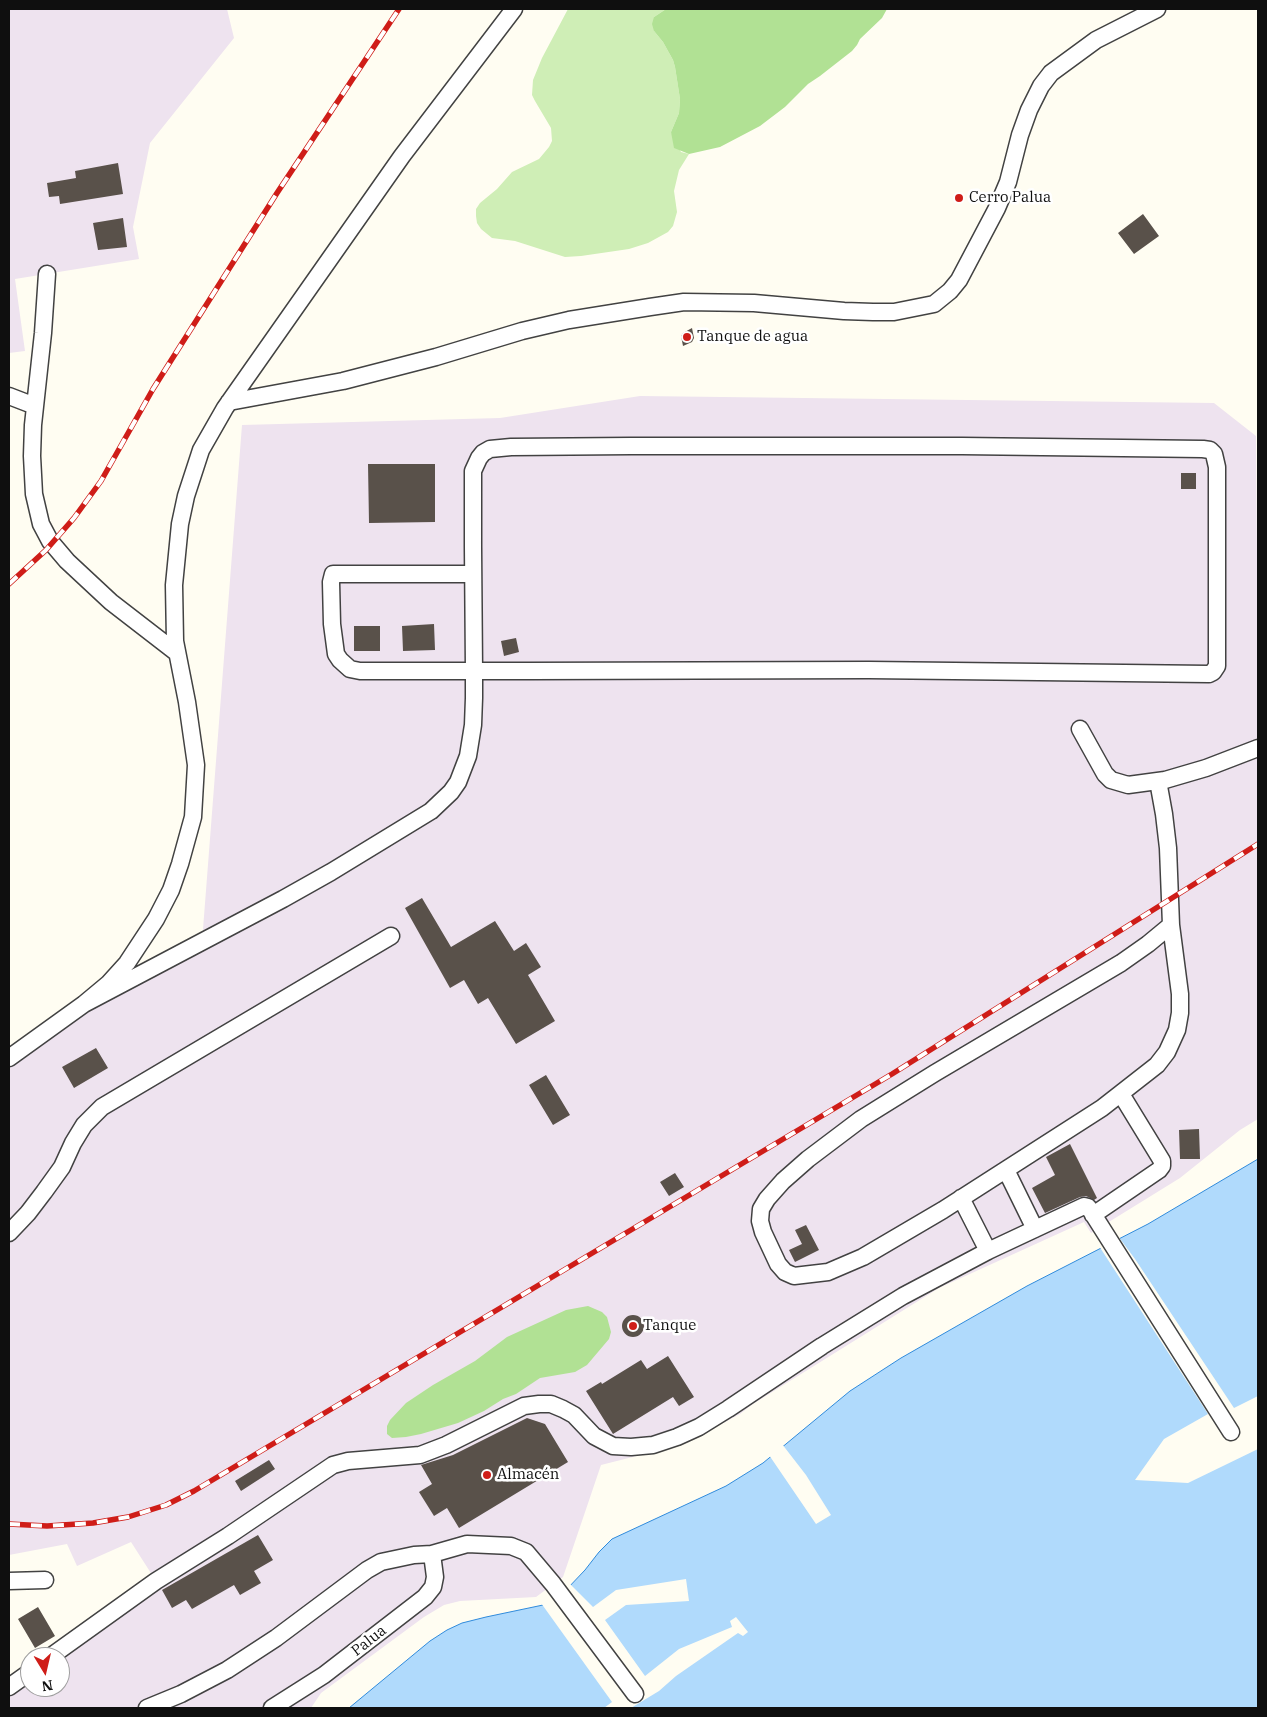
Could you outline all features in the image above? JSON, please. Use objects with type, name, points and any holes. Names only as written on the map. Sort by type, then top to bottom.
[{"type":"street","points":[[9,1058],[84,1004],[108,984],[127,963],[156,919],[171,890],[188,838],[193,817],[196,765],[177,653],[174,585],[180,524],[186,496],[201,450],[229,402],[402,156],[514,9]]},
{"type":"street","points":[[229,402],[352,378],[436,357],[522,331],[569,320],[650,306],[684,302],[754,303],[826,310],[894,312],[934,304],[950,291],[959,280],[997,208],[1008,182],[1020,135],[1029,110],[1041,86],[1051,73],[1096,40],[1157,9]]},
{"type":"street","points":[[47,274],[35,406],[32,474],[38,514],[44,532],[62,556],[111,602],[177,653]]},
{"type":"street","points":[[9,396],[35,406]]},
{"type":"street","points":[[84,1004],[303,888],[412,823],[442,802],[458,782],[468,756],[473,725],[474,671],[473,471],[475,464],[483,453],[496,448],[962,446],[1203,449],[1210,450],[1214,454],[1217,467],[1217,666],[1209,674],[876,670],[474,671],[360,671],[350,669],[344,665],[336,654],[333,638],[331,582],[331,577],[336,574],[473,574]]},
{"type":"street","points":[[1080,730],[1105,774],[1111,780],[1128,785],[1158,781],[1206,768],[1258,748]]},
{"type":"street","points":[[1158,781],[1168,848],[1171,925],[1180,994],[1180,1013],[1177,1030],[1157,1065],[1102,1108],[1006,1170],[863,1257],[828,1272],[794,1276],[785,1272],[778,1264],[760,1221],[761,1209],[767,1198],[783,1181],[808,1159],[861,1119],[1041,1009],[1121,964],[1171,925]]},
{"type":"street","points":[[9,1233],[44,1192],[62,1167],[73,1142],[84,1125],[102,1107],[391,936]]},
{"type":"street","points":[[1093,1215],[1159,1170],[1162,1166],[1162,1161],[1121,1094]]},
{"type":"street","points":[[1006,1170],[1036,1229]]},
{"type":"street","points":[[961,1198],[988,1251]]},
{"type":"street","points":[[64,1647],[156,1581],[228,1536],[314,1476],[338,1463],[420,1455],[446,1446],[524,1406],[538,1404],[551,1404],[574,1415],[594,1436],[612,1446],[653,1445],[677,1437],[699,1427],[728,1409],[822,1346],[903,1296],[988,1251],[1084,1206],[1088,1207],[1231,1432]]},
{"type":"street","points":[[147,1708],[181,1694],[227,1670],[276,1638],[367,1570],[381,1562],[414,1555],[432,1554],[467,1544],[499,1544],[526,1552],[553,1584],[635,1694]]},
{"type":"street","name":"Palua","points":[[272,1708],[324,1676],[425,1597],[433,1587],[435,1577],[432,1554]]},
{"type":"street","points":[[9,1581],[45,1580]]},
{"type":"street","points":[[9,1687],[20,1679]]},
{"type":"shaded area","points":[[9,9],[227,9],[234,38],[150,143],[133,227],[139,259],[15,279],[25,351],[9,353]]},
{"type":"shaded area","points":[[640,396],[1214,403],[1256,436],[1258,1119],[1240,1130],[1180,1178],[1091,1233],[1084,1222],[939,1288],[740,1414],[684,1444],[601,1465],[563,1577],[536,1597],[460,1601],[444,1605],[424,1617],[321,1693],[311,1708],[9,1708],[9,1687],[20,1679],[20,1697],[70,1697],[70,1649],[156,1581],[131,1542],[77,1566],[67,1544],[9,1555],[9,1058],[202,942],[242,425],[500,418]]},
{"type":"green space","points":[[568,9],[666,9],[654,17],[654,31],[663,42],[675,67],[680,99],[679,113],[671,132],[681,152],[689,154],[679,170],[674,191],[677,212],[673,226],[668,232],[648,243],[629,249],[565,257],[515,241],[492,238],[477,223],[476,209],[512,172],[539,159],[552,141],[551,128],[532,95],[533,80],[542,58]]},
{"type":"green space","points":[[666,9],[887,9],[882,18],[860,39],[852,51],[808,84],[785,107],[760,126],[720,147],[689,154],[674,148],[671,132],[679,113],[680,99],[675,67],[663,42],[654,31],[652,24],[654,17]]},
{"type":"green space","points":[[588,1306],[602,1312],[607,1317],[611,1332],[609,1339],[587,1365],[575,1372],[540,1378],[516,1394],[458,1423],[406,1437],[392,1438],[387,1434],[387,1426],[390,1420],[406,1403],[475,1361],[507,1337],[566,1310]]},
{"type":"water","points":[[1258,1159],[1258,1708],[349,1708],[430,1641],[447,1630],[462,1623],[543,1605],[566,1590],[612,1539],[726,1486],[763,1463],[850,1391],[901,1358],[1027,1286],[1148,1224]]},
{"type":"pier","points":[[1118,1236],[1234,1408],[1258,1396],[1258,1449],[1188,1483],[1135,1480],[1164,1439],[1208,1414],[1099,1246]]},
{"type":"pier","points":[[782,1444],[806,1475],[831,1515],[816,1524],[769,1455]]},
{"type":"pier","points":[[686,1579],[689,1601],[626,1605],[605,1620],[645,1676],[679,1649],[732,1627],[730,1621],[736,1617],[748,1632],[743,1636],[738,1633],[676,1676],[659,1691],[631,1708],[604,1708],[612,1702],[541,1603],[552,1598],[569,1583],[593,1607],[616,1590]]},
{"type":"building","points":[[118,163],[123,194],[60,204],[59,196],[49,197],[47,183],[76,178],[75,171]]},
{"type":"building","points":[[1143,214],[1159,236],[1134,254],[1118,233]]},
{"type":"building","points":[[123,218],[127,247],[98,250],[93,223]]},
{"type":"building","name":"Tanque de agua","points":[[692,328],[694,338],[692,342],[683,346],[681,336]]},
{"type":"building","points":[[368,464],[435,464],[435,522],[369,523]]},
{"type":"building","points":[[1181,473],[1196,473],[1196,489],[1181,489]]},
{"type":"building","points":[[434,624],[435,650],[403,651],[402,626]]},
{"type":"building","points":[[354,626],[380,626],[380,651],[354,651]]},
{"type":"building","points":[[516,638],[519,652],[504,656],[501,641]]},
{"type":"building","points":[[422,898],[451,947],[495,921],[514,951],[526,943],[541,967],[528,975],[555,1021],[516,1044],[488,998],[478,1004],[464,980],[450,988],[405,908]]},
{"type":"building","points":[[96,1048],[108,1068],[74,1088],[62,1067]]},
{"type":"building","points":[[546,1075],[570,1115],[553,1125],[529,1085]]},
{"type":"building","points":[[1199,1129],[1200,1159],[1180,1159],[1179,1130]]},
{"type":"building","points":[[1070,1144],[1097,1198],[1094,1200],[1086,1196],[1080,1197],[1045,1213],[1032,1188],[1055,1175],[1046,1157]]},
{"type":"building","points":[[675,1173],[684,1187],[669,1196],[660,1182]]},
{"type":"building","points":[[806,1225],[819,1250],[795,1262],[789,1250],[802,1244],[795,1230]]},
{"type":"building","name":"Tanque","points":[[633,1315],[641,1318],[644,1326],[641,1334],[633,1337],[625,1334],[622,1326],[625,1318]]},
{"type":"building","points":[[668,1356],[694,1397],[679,1406],[673,1397],[613,1434],[586,1391],[601,1382],[602,1384],[641,1360],[647,1369]]},
{"type":"building","name":"Almacén","points":[[527,1418],[545,1424],[568,1462],[459,1528],[447,1508],[434,1516],[419,1492],[432,1484],[421,1465],[453,1455]]},
{"type":"building","points":[[269,1460],[275,1469],[241,1491],[235,1481]]},
{"type":"building","points":[[258,1535],[273,1560],[254,1571],[261,1583],[240,1595],[234,1585],[192,1609],[186,1600],[172,1608],[162,1590]]},
{"type":"building","points":[[38,1607],[55,1636],[34,1647],[18,1619]]},
{"type":"railway","points":[[9,584],[46,550],[74,518],[101,481],[153,389],[277,193],[399,9]]},
{"type":"railway","points":[[9,1524],[47,1526],[93,1523],[128,1517],[166,1505],[194,1491],[892,1074],[1258,844]]},
{"type":"place","name":"Cerro Palua","points":[[959,198]]},
{"type":"place","name":"Tanque de agua","points":[[687,337]]},
{"type":"place","name":"Tanque","points":[[633,1326]]},
{"type":"place","name":"Almacén","points":[[487,1475]]}]
